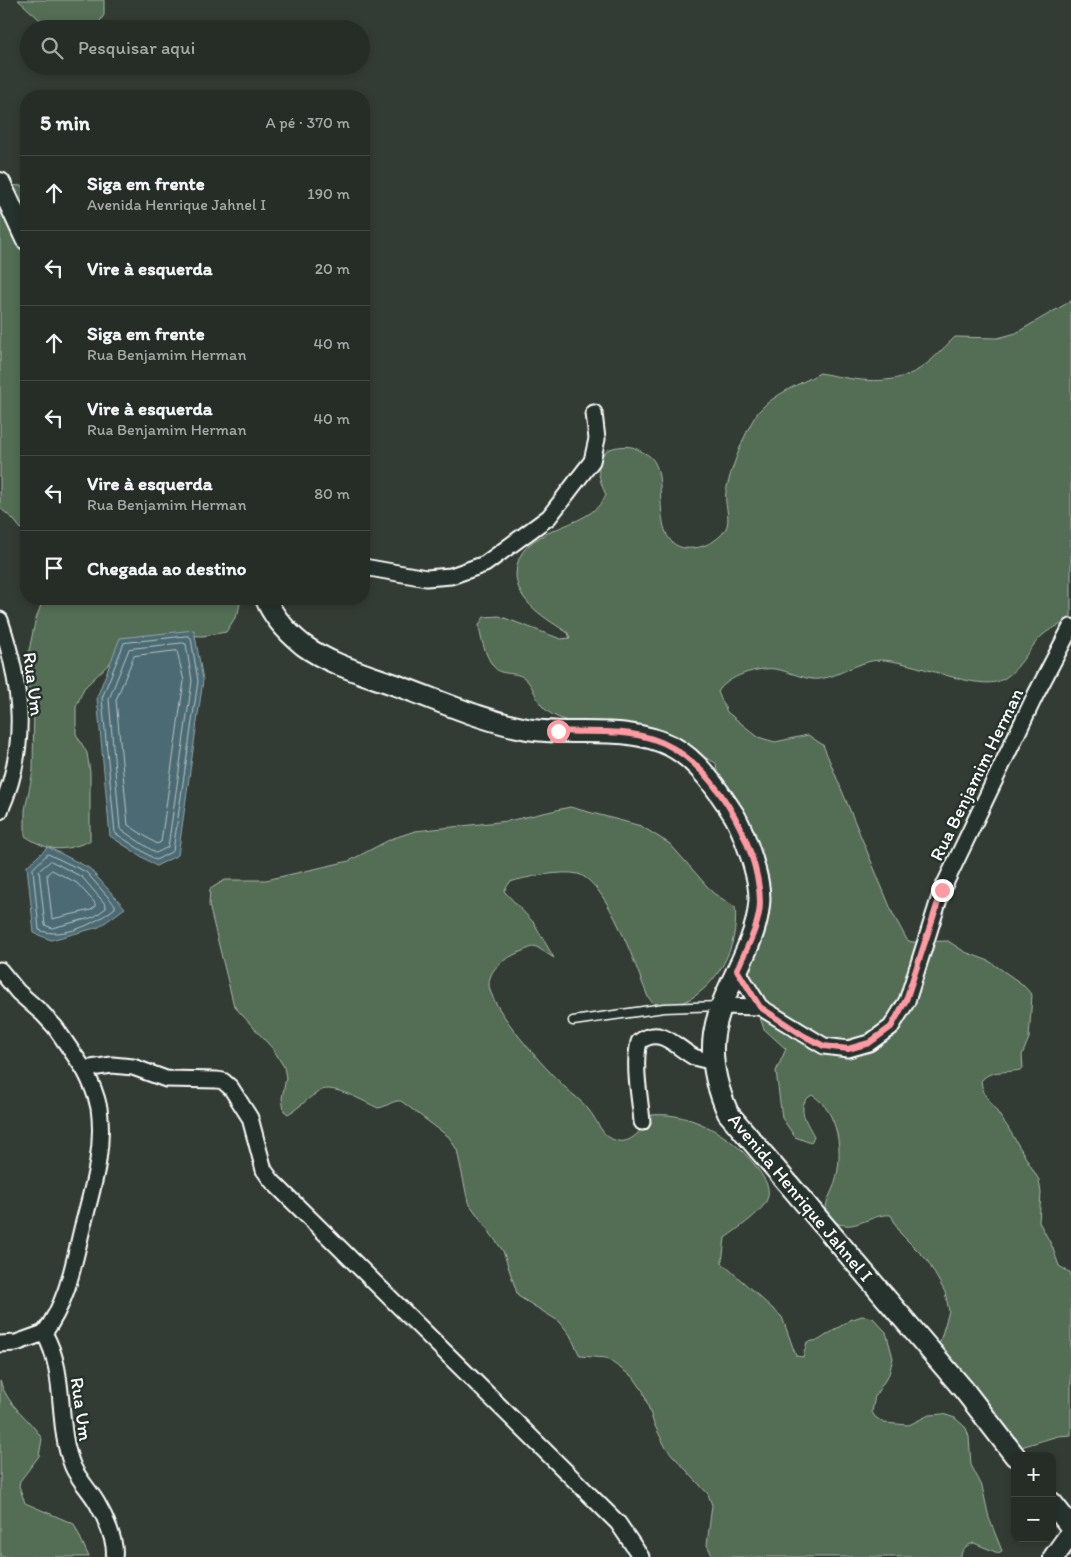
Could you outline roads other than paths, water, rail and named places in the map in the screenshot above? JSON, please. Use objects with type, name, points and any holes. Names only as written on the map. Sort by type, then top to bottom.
[{"type":"street","points":[[0,183],[20,226]]},
{"type":"street","points":[[370,569],[426,578],[451,576],[486,564],[549,517],[592,461],[597,439],[594,413]]},
{"type":"street","name":"Avenida Henrique Jahnel I","points":[[268,605],[271,612],[288,632],[304,646],[333,661],[489,720],[528,729],[627,733],[652,739],[672,747],[693,762],[715,788],[736,818],[748,846],[757,876],[760,902],[757,920],[721,1006],[714,1034],[713,1062],[718,1090],[728,1113],[958,1382],[1012,1452]]},
{"type":"street","name":"Rua Um","points":[[0,620],[16,675],[21,708],[12,775],[0,811]]},
{"type":"street","name":"Rua Benjamim Herman","points":[[760,1007],[824,1046],[848,1049],[869,1043],[891,1027],[906,1000],[942,890],[1036,694],[1071,627]]},
{"type":"street","points":[[0,970],[55,1028],[84,1069],[95,1088],[99,1110],[98,1167],[66,1295],[53,1322],[44,1333],[16,1343],[0,1344]]},
{"type":"street","points":[[737,970],[760,1007]]},
{"type":"street","points":[[721,1006],[760,1007]]},
{"type":"street","points":[[642,1122],[637,1051],[639,1042],[653,1035],[663,1036],[695,1057],[713,1062]]},
{"type":"street","points":[[84,1069],[112,1065],[133,1067],[166,1079],[223,1081],[231,1088],[250,1118],[264,1170],[272,1182],[618,1523],[642,1557]]},
{"type":"street","name":"Rua Um","points":[[44,1333],[51,1346],[56,1364],[63,1440],[74,1469],[98,1504],[111,1538],[114,1557]]},
{"type":"street","points":[[1056,1508],[1071,1527]]},
{"type":"street","points":[[1054,1557],[1071,1534]]},
{"type":"lane","points":[[573,1021],[656,1009],[721,1006]]},
{"type":"water","points":[[194,630],[203,680],[178,855],[156,866],[110,836],[97,697],[120,638]]},
{"type":"water","points":[[48,847],[89,868],[125,908],[99,927],[51,940],[34,933],[27,866]]}]
